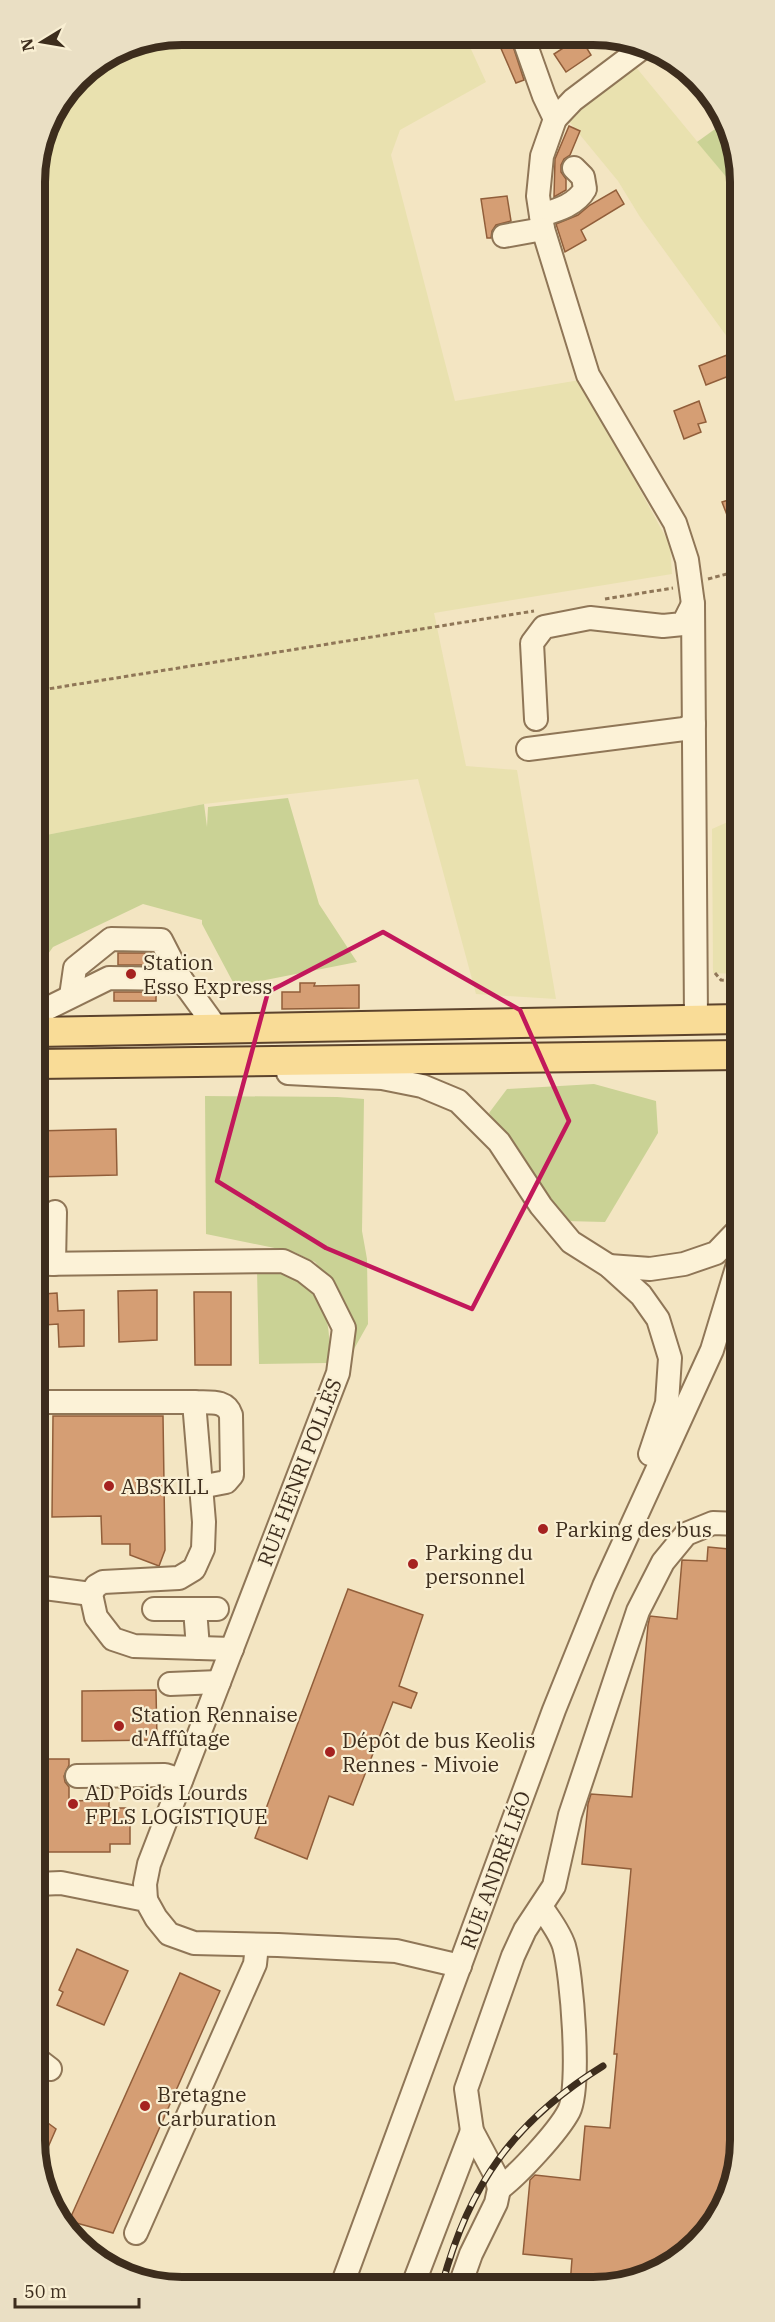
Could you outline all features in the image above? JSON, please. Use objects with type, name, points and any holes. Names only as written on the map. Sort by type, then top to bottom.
[{"type":"main road","points":[[45,1032],[730,1019]]},
{"type":"main road","points":[[45,1064],[730,1055]]},
{"type":"street","points":[[526,45],[544,96],[555,119]]},
{"type":"street","points":[[536,719],[532,643],[544,627],[590,618],[663,626],[683,624],[687,560],[675,523],[588,375],[542,222],[538,196],[542,156],[555,119],[629,50]]},
{"type":"street","points":[[504,236],[542,222],[581,197],[585,189],[583,177],[574,168]]},
{"type":"street","points":[[686,592],[694,724],[696,1019]]},
{"type":"street","points":[[528,749],[684,729],[694,724]]},
{"type":"street","points":[[71,996],[75,968],[111,939],[161,940],[181,979],[218,1030]]},
{"type":"street","points":[[45,1009],[109,978],[181,979]]},
{"type":"street","points":[[242,1061],[262,1071],[382,1078],[422,1086],[458,1101],[499,1142],[541,1206],[571,1242],[609,1266],[641,1295],[658,1319],[670,1358],[667,1403],[648,1459],[644,1497]]},
{"type":"street","points":[[45,1264],[55,1212]]},
{"type":"street","points":[[609,1266],[650,1269],[684,1264],[716,1253],[730,1238]]},
{"type":"street","name":"RUE HENRI POLLÈS","points":[[45,1264],[284,1261],[304,1271],[323,1286],[344,1328],[338,1373],[149,1864],[145,1884],[146,1900]]},
{"type":"street","name":"RUE ANDRÉ LÉO","points":[[345,2277],[554,1710],[604,1586],[712,1350],[730,1291]]},
{"type":"street","points":[[45,1402],[224,1404],[229,1408],[231,1416],[232,1475],[226,1482],[200,1487]]},
{"type":"street","points":[[194,1402],[204,1522],[203,1550],[194,1569],[179,1578],[102,1582],[91,1594],[96,1617],[113,1639],[134,1646],[232,1649]]},
{"type":"street","points":[[463,2277],[471,2254],[496,2203],[499,2189],[496,2176],[472,2131],[466,2089],[513,1956],[525,1930],[554,1886],[570,1815],[638,1611],[653,1580],[663,1562],[686,1534],[713,1523],[730,1524]]},
{"type":"street","points":[[45,1588],[91,1594]]},
{"type":"street","points":[[154,1609],[206,1609],[198,1648]]},
{"type":"street","points":[[170,1684],[219,1682]]},
{"type":"street","points":[[77,1776],[165,1775],[181,1780]]},
{"type":"street","points":[[45,1884],[61,1883],[146,1900],[156,1918],[169,1934],[194,1943],[396,1950],[459,1966]]},
{"type":"street","points":[[499,2189],[514,2178],[570,2110],[575,2084],[570,1988],[564,1945],[541,1907]]},
{"type":"street","points":[[136,2233],[255,1964],[257,1945]]},
{"type":"street","points":[[416,2277],[472,2131]]},
{"type":"path","points":[[604,599],[686,592],[730,574]]},
{"type":"path","points":[[45,690],[545,609]]},
{"type":"highlighted area","points":[[383,932],[520,1010],[569,1121],[472,1309],[326,1248],[217,1181],[268,992]]},
{"type":"shaded area","points":[[173,45],[469,45],[486,82],[400,130],[391,155],[455,401],[580,380],[670,545],[672,574],[434,613],[466,766],[517,770],[556,999],[476,994],[418,779],[204,804],[45,835],[45,173],[52,138],[68,106],[92,79],[121,59],[155,48]]},
{"type":"shaded area","points":[[635,66],[730,181],[730,341],[640,217],[618,181],[567,119]]},
{"type":"shaded area","points":[[730,821],[730,974],[713,973],[712,829]]},
{"type":"green space","points":[[718,127],[727,155],[730,181],[697,142]]},
{"type":"green space","points":[[288,798],[319,904],[357,962],[235,986],[202,920],[143,904],[53,947],[45,958],[45,835],[204,804],[207,827],[208,807]]},
{"type":"green space","points":[[594,1084],[656,1101],[658,1133],[605,1222],[565,1221],[489,1113],[507,1089]]},
{"type":"green space","points":[[205,1096],[364,1099],[362,1231],[367,1259],[368,1324],[354,1349],[347,1309],[333,1284],[315,1262],[294,1252],[206,1234]]},
{"type":"green space","points":[[257,1270],[286,1270],[317,1299],[326,1318],[328,1329],[328,1363],[259,1364]]},
{"type":"building","points":[[499,45],[513,45],[524,80],[516,83]]},
{"type":"building","points":[[568,45],[585,45],[591,55],[566,72],[554,54]]},
{"type":"building","points":[[569,126],[580,131],[570,155],[561,165],[561,172],[566,179],[566,190],[554,197],[555,159]]},
{"type":"building","points":[[616,190],[624,204],[581,230],[586,240],[565,252],[556,224],[578,215]]},
{"type":"building","points":[[507,196],[511,221],[496,225],[491,238],[487,238],[481,199]]},
{"type":"building","points":[[727,355],[730,376],[706,385],[699,366]]},
{"type":"building","points":[[699,401],[706,422],[698,424],[701,432],[684,439],[674,411]]},
{"type":"building","points":[[730,500],[730,523],[722,502]]},
{"type":"building","points":[[118,953],[145,953],[145,965],[118,965]]},
{"type":"building","points":[[300,983],[315,983],[314,986],[359,985],[359,1008],[282,1009],[282,992],[300,992]]},
{"type":"building","points":[[114,992],[156,992],[156,1001],[114,1001]]},
{"type":"building","points":[[116,1129],[117,1175],[45,1177],[45,1131]]},
{"type":"building","points":[[157,1290],[157,1340],[119,1342],[118,1291]]},
{"type":"building","points":[[194,1292],[231,1292],[231,1365],[195,1365]]},
{"type":"building","points":[[57,1293],[58,1311],[84,1310],[84,1346],[59,1347],[58,1324],[45,1325],[45,1294]]},
{"type":"building","name":"ABSKILL","points":[[53,1416],[163,1416],[165,1550],[159,1566],[130,1555],[130,1544],[102,1544],[101,1516],[52,1517]]},
{"type":"building","points":[[708,1547],[730,1549],[730,2149],[727,2167],[720,2192],[707,2216],[683,2243],[662,2259],[637,2270],[611,2276],[571,2277],[572,2259],[523,2254],[530,2180],[535,2175],[580,2180],[585,2126],[610,2128],[617,2054],[614,2054],[631,1869],[582,1864],[588,1804],[591,1794],[632,1797],[650,1616],[677,1619],[682,1560],[707,1561]]},
{"type":"building","name":"Dépôt de bus Keolis Rennes - Mivoie","points":[[348,1589],[423,1615],[399,1686],[417,1693],[411,1708],[393,1702],[353,1805],[329,1796],[307,1859],[255,1838]]},
{"type":"building","name":"Station Rennaise d'Affûtage","points":[[156,1690],[157,1740],[82,1741],[82,1691]]},
{"type":"building","name":"AD Poids Lourds FPLS LOGISTIQUE","points":[[45,1759],[69,1759],[64,1776],[69,1787],[69,1801],[109,1800],[109,1808],[130,1808],[130,1844],[110,1844],[110,1852],[45,1852]]},
{"type":"building","points":[[77,1949],[128,1971],[104,2025],[57,2005],[63,1992],[59,1990]]},
{"type":"building","name":"Bretagne Carburation","points":[[180,1973],[220,1991],[113,2233],[72,2222],[70,2219]]},
{"type":"building","points":[[45,2121],[56,2129],[46,2152]]},
{"type":"railway","points":[[444,2277],[466,2216],[499,2158],[544,2109],[603,2066]]},
{"type":"place","name":"Station Esso Express","points":[[131,974]]},
{"type":"place","name":"ABSKILL","points":[[109,1486]]},
{"type":"place","name":"Parking des bus","points":[[543,1529]]},
{"type":"place","name":"Parking du personnel","points":[[413,1564]]},
{"type":"place","name":"Station Rennaise d'Affûtage","points":[[119,1726]]},
{"type":"place","name":"Dépôt de bus Keolis Rennes - Mivoie","points":[[330,1752]]},
{"type":"place","name":"AD Poids Lourds FPLS LOGISTIQUE","points":[[73,1804]]},
{"type":"place","name":"Bretagne Carburation","points":[[145,2106]]}]
